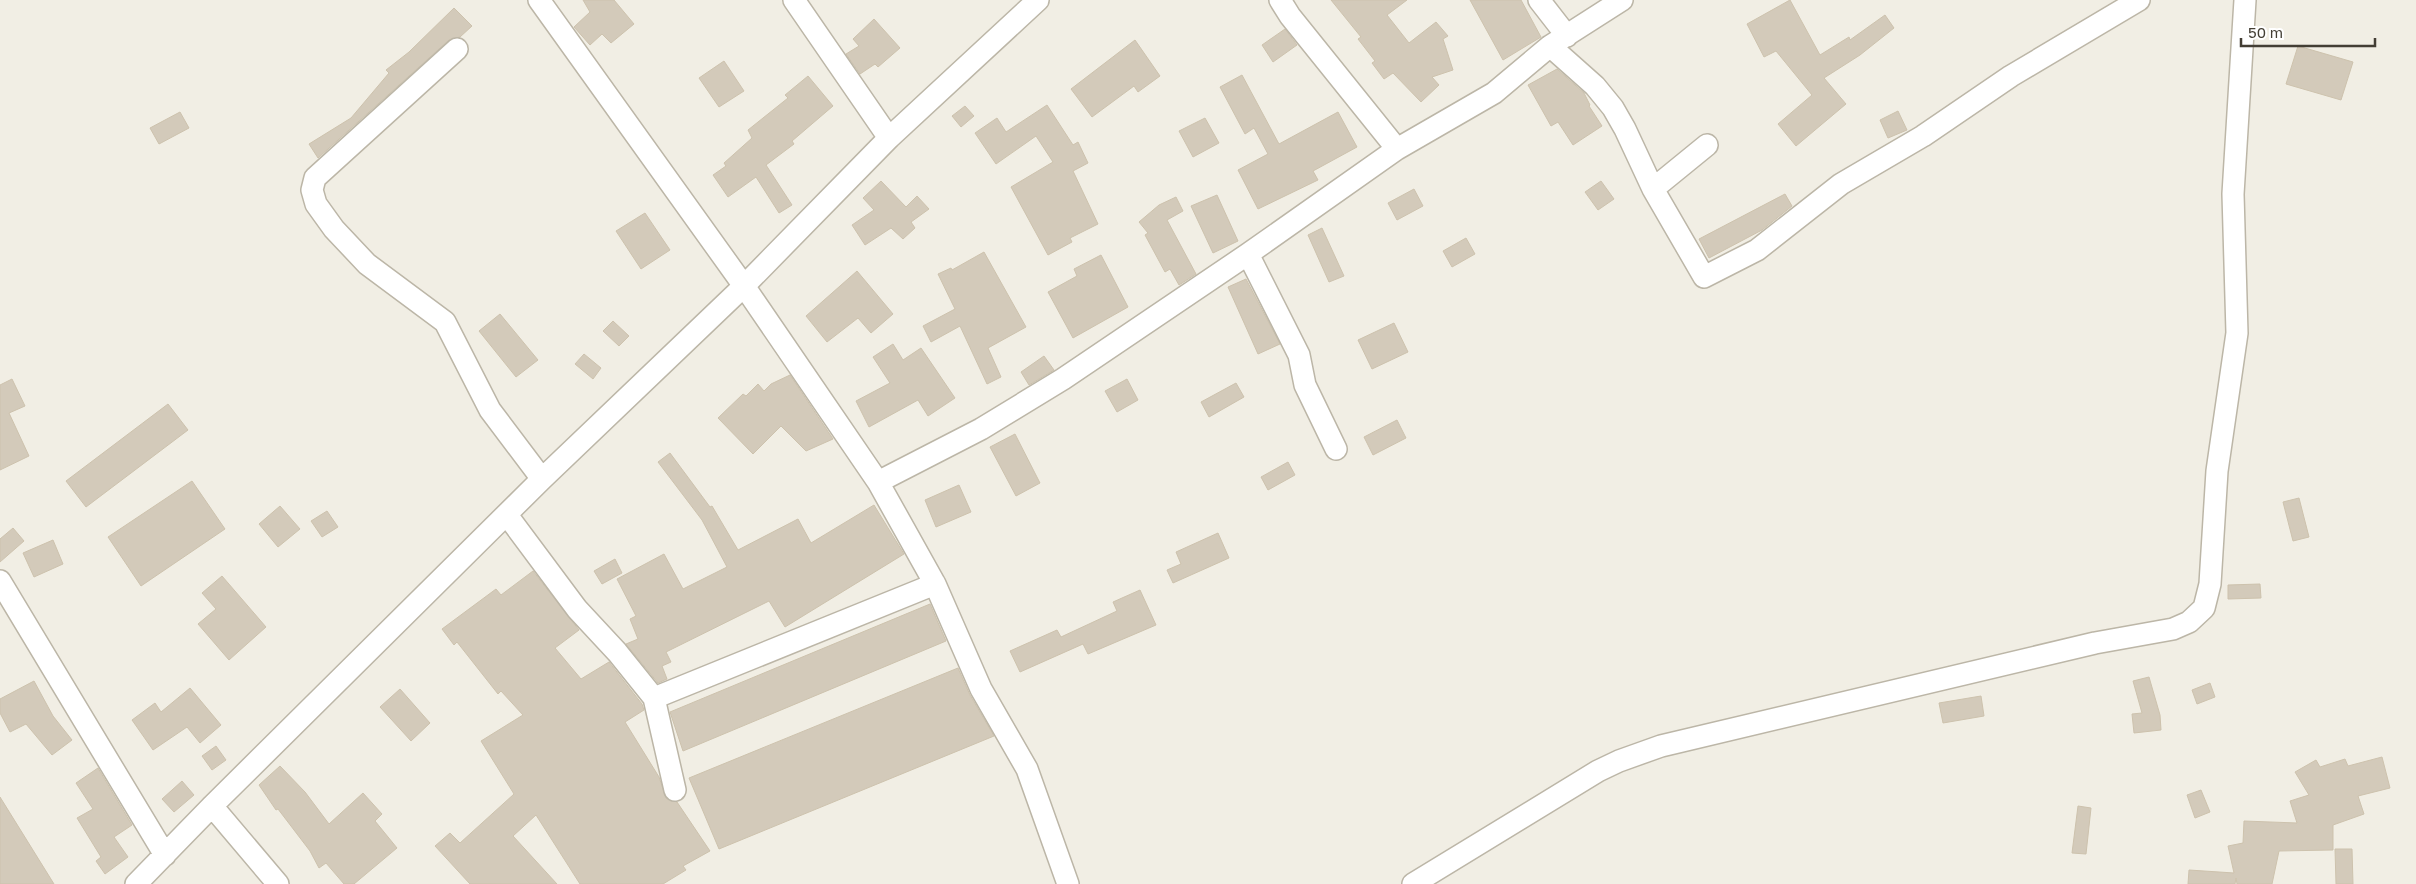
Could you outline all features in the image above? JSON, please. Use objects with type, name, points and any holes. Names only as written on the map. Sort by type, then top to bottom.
[{"type":"street","points":[[539,0],[744,286],[878,482],[935,584],[981,689],[1027,769],[1068,884]]},
{"type":"street","points":[[794,0],[889,138]]},
{"type":"street","points":[[136,884],[506,514],[744,286],[889,138],[1038,0]]},
{"type":"street","points":[[1280,0],[1290,16],[1397,149]]},
{"type":"street","points":[[1539,0],[1559,41],[1613,108],[1625,128],[1653,189],[1704,277],[1757,250],[1840,184],[1923,136],[2011,76],[2138,0]]},
{"type":"street","points":[[878,482],[981,429],[1063,379],[1248,254],[1397,149],[1494,93],[1559,41],[1622,0]]},
{"type":"street","points":[[1413,884],[1598,771],[1661,746],[2095,643],[2174,628],[2189,622],[2204,608],[2210,584],[2217,471],[2237,333],[2234,194],[2245,0]]},
{"type":"street","points":[[456,49],[315,178],[312,190],[316,204],[334,229],[367,264],[445,322],[490,410],[542,479]]},
{"type":"street","points":[[1653,189],[1708,144]]},
{"type":"street","points":[[1248,254],[1299,354],[1305,385],[1336,449]]},
{"type":"street","points":[[506,514],[577,609],[617,652],[654,698],[675,790]]},
{"type":"street","points":[[0,581],[165,855]]},
{"type":"street","points":[[654,698],[935,584]]},
{"type":"street","points":[[212,806],[278,884]]},
{"type":"building","points":[[583,0],[614,0],[634,24],[611,43],[602,34],[590,45],[574,27],[590,12]]},
{"type":"building","points":[[1331,0],[1407,0],[1387,15],[1409,43],[1436,22],[1448,36],[1443,39],[1453,70],[1432,77],[1439,85],[1421,102],[1393,73],[1384,79],[1372,63],[1375,61],[1358,39],[1361,37]]},
{"type":"building","points":[[1470,0],[1521,0],[1541,37],[1503,60]]},
{"type":"building","points":[[1790,0],[1820,55],[1849,37],[1850,40],[1885,15],[1894,28],[1860,55],[1824,78],[1846,104],[1796,146],[1778,124],[1812,95],[1776,51],[1764,57],[1747,24]]},
{"type":"building","points":[[454,8],[472,26],[460,37],[449,40],[318,158],[309,144],[351,118],[389,73],[386,70],[409,52]]},
{"type":"building","points":[[874,19],[900,48],[878,67],[875,64],[860,74],[846,54],[859,46],[853,39]]},
{"type":"building","points":[[1285,29],[1297,45],[1273,62],[1262,45]]},
{"type":"building","points":[[1135,40],[1160,76],[1138,92],[1134,86],[1092,117],[1071,89]]},
{"type":"building","points":[[2298,46],[2353,62],[2341,100],[2286,84]]},
{"type":"building","points":[[724,61],[744,91],[719,107],[699,78]]},
{"type":"building","points":[[1557,69],[1584,93],[1589,106],[1602,126],[1573,145],[1558,122],[1551,126],[1528,85]]},
{"type":"building","points":[[1242,75],[1279,144],[1338,112],[1357,147],[1313,171],[1318,180],[1258,209],[1238,170],[1268,154],[1254,128],[1245,134],[1220,87]]},
{"type":"building","points":[[808,76],[833,106],[792,141],[794,144],[766,165],[792,205],[779,213],[756,177],[728,197],[713,175],[726,166],[724,163],[752,138],[748,130],[788,98],[785,95]]},
{"type":"building","points":[[1047,105],[1073,145],[1078,142],[1088,163],[1073,171],[1098,224],[1070,238],[1072,242],[1048,255],[1011,187],[1053,162],[1036,136],[996,164],[975,133],[997,118],[1006,132]]},
{"type":"building","points":[[965,106],[974,116],[961,127],[952,116]]},
{"type":"building","points":[[1898,111],[1907,130],[1888,138],[1880,120]]},
{"type":"building","points":[[180,112],[189,128],[159,144],[150,128]]},
{"type":"building","points":[[1205,118],[1219,143],[1193,157],[1179,131]]},
{"type":"building","points":[[881,181],[906,207],[917,196],[929,209],[911,222],[915,228],[903,239],[891,228],[865,245],[852,225],[874,210],[863,198]]},
{"type":"building","points":[[1601,181],[1614,199],[1598,210],[1585,192]]},
{"type":"building","points":[[1414,189],[1423,206],[1397,220],[1388,203]]},
{"type":"building","points":[[1785,194],[1792,206],[1762,230],[1709,258],[1699,239]]},
{"type":"building","points":[[1217,195],[1238,241],[1213,253],[1191,206]]},
{"type":"building","points":[[1176,197],[1183,211],[1167,220],[1196,274],[1179,285],[1170,269],[1165,272],[1145,235],[1148,233],[1139,222],[1159,205]]},
{"type":"building","points":[[645,213],[670,250],[641,269],[616,231]]},
{"type":"building","points":[[1322,228],[1344,276],[1329,282],[1308,235]]},
{"type":"building","points":[[1466,238],[1475,254],[1452,267],[1443,251]]},
{"type":"building","points":[[984,252],[1026,327],[988,348],[1001,377],[987,384],[960,326],[931,342],[923,326],[955,309],[938,274],[951,268],[952,270]]},
{"type":"building","points":[[1101,255],[1128,307],[1073,338],[1048,292],[1077,276],[1074,269]]},
{"type":"building","points":[[857,271],[893,314],[871,333],[858,318],[827,342],[806,316]]},
{"type":"building","points":[[1246,279],[1280,344],[1258,354],[1228,287]]},
{"type":"building","points":[[500,314],[538,360],[516,377],[479,331]]},
{"type":"building","points":[[613,321],[629,336],[619,346],[603,331]]},
{"type":"building","points":[[1394,323],[1408,352],[1372,369],[1358,340]]},
{"type":"building","points":[[893,344],[903,360],[921,348],[955,398],[928,416],[918,400],[869,427],[856,401],[890,383],[873,357]]},
{"type":"building","points":[[584,354],[601,368],[593,379],[575,364]]},
{"type":"building","points":[[1044,356],[1054,370],[1029,385],[1021,372]]},
{"type":"building","points":[[790,375],[833,439],[806,451],[781,426],[753,454],[718,418],[743,394],[746,396],[758,384],[764,391],[771,384]]},
{"type":"building","points":[[12,379],[25,406],[9,413],[29,456],[0,470],[0,385]]},
{"type":"building","points":[[1127,379],[1138,400],[1117,412],[1105,391]]},
{"type":"building","points":[[1236,383],[1244,397],[1209,417],[1201,402]]},
{"type":"building","points":[[168,404],[188,430],[86,507],[66,481]]},
{"type":"building","points":[[1397,420],[1406,438],[1373,455],[1364,437]]},
{"type":"building","points":[[1015,434],[1040,483],[1016,496],[990,447]]},
{"type":"building","points":[[670,453],[710,507],[712,506],[738,550],[798,519],[811,543],[874,505],[904,554],[785,627],[769,601],[666,652],[671,662],[662,666],[667,679],[658,683],[626,644],[638,639],[630,619],[636,616],[617,579],[664,554],[683,589],[727,567],[702,520],[658,462]]},
{"type":"building","points":[[1288,462],[1295,475],[1268,490],[1261,477]]},
{"type":"building","points":[[192,481],[225,529],[141,586],[108,537]]},
{"type":"building","points":[[959,485],[971,512],[936,527],[925,500]]},
{"type":"building","points":[[2299,498],[2309,537],[2293,541],[2283,502]]},
{"type":"building","points":[[280,506],[300,529],[278,547],[259,524]]},
{"type":"building","points":[[327,511],[338,527],[322,537],[311,521]]},
{"type":"building","points":[[13,528],[24,541],[0,562],[0,539]]},
{"type":"building","points":[[1218,533],[1229,558],[1173,583],[1167,570],[1181,564],[1176,552]]},
{"type":"building","points":[[53,540],[63,564],[34,577],[23,553]]},
{"type":"building","points":[[615,559],[622,573],[602,584],[594,571]]},
{"type":"building","points":[[533,571],[579,630],[555,648],[581,679],[609,662],[642,704],[644,710],[625,722],[659,777],[666,798],[677,802],[710,851],[683,866],[686,870],[663,884],[580,884],[536,815],[513,836],[557,884],[470,884],[435,846],[450,833],[460,843],[514,794],[481,741],[523,715],[501,691],[498,694],[457,642],[454,645],[442,629],[496,589],[501,595]]},
{"type":"building","points":[[222,576],[266,627],[229,660],[198,624],[216,609],[202,593]]},
{"type":"building","points":[[2260,584],[2261,598],[2228,599],[2228,585]]},
{"type":"building","points":[[1140,590],[1156,625],[1088,654],[1083,644],[1020,672],[1010,651],[1057,630],[1061,637],[1117,611],[1113,602]]},
{"type":"building","points":[[930,604],[946,641],[683,751],[670,712]]},
{"type":"building","points":[[958,668],[970,695],[994,736],[719,849],[689,778]]},
{"type":"building","points":[[2149,677],[2160,715],[2161,730],[2134,733],[2132,714],[2142,713],[2133,681]]},
{"type":"building","points":[[34,681],[53,716],[72,740],[52,755],[26,724],[10,732],[0,713],[0,699]]},
{"type":"building","points":[[2210,683],[2215,697],[2197,704],[2192,690]]},
{"type":"building","points":[[190,688],[221,725],[200,743],[187,727],[153,750],[132,720],[155,703],[161,712]]},
{"type":"building","points":[[400,689],[430,723],[411,741],[380,707]]},
{"type":"building","points":[[1981,696],[1984,716],[1943,723],[1939,703]]},
{"type":"building","points":[[216,746],[226,760],[212,770],[202,756]]},
{"type":"building","points":[[2382,757],[2390,788],[2358,796],[2364,814],[2333,825],[2333,850],[2279,851],[2272,884],[2237,884],[2236,878],[2235,884],[2188,884],[2189,870],[2234,873],[2228,846],[2243,843],[2244,821],[2297,823],[2290,801],[2309,795],[2295,772],[2316,760],[2320,767],[2345,759],[2348,766]]},
{"type":"building","points":[[280,766],[305,792],[329,824],[363,793],[382,814],[375,821],[397,848],[354,884],[344,884],[326,863],[319,868],[310,851],[278,809],[276,810],[259,785]]},
{"type":"building","points":[[98,768],[132,825],[114,837],[128,857],[105,874],[96,861],[101,857],[77,818],[93,809],[76,783]]},
{"type":"building","points":[[182,781],[194,795],[174,812],[162,799]]},
{"type":"building","points":[[2201,790],[2210,812],[2195,818],[2187,795]]},
{"type":"building","points":[[0,797],[54,884],[0,884]]},
{"type":"building","points":[[2078,806],[2091,808],[2086,854],[2072,853]]},
{"type":"building","points":[[2335,849],[2352,849],[2353,884],[2336,884]]}]
